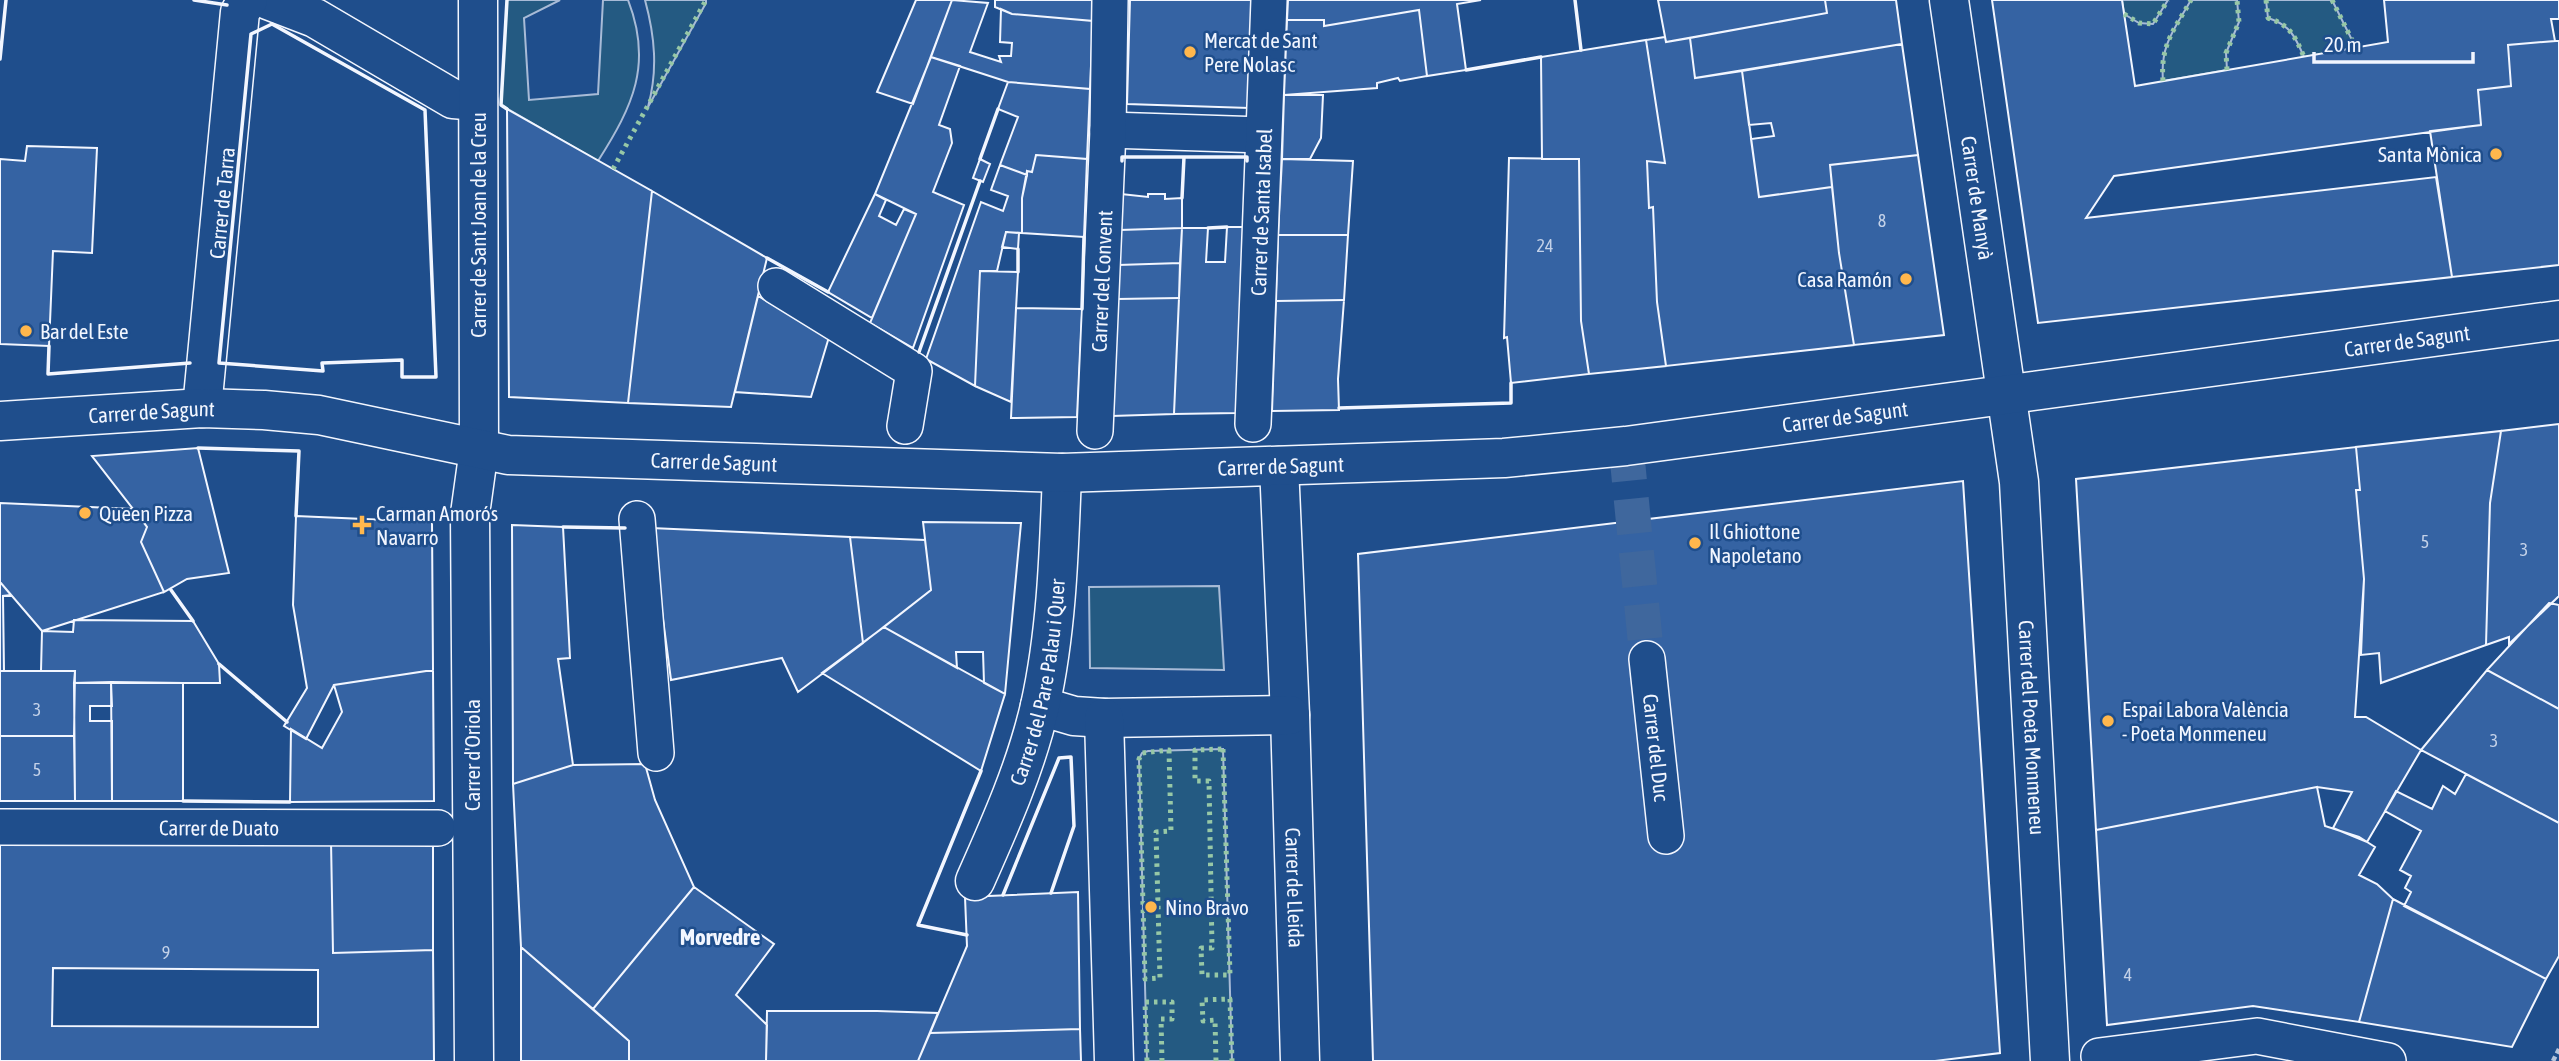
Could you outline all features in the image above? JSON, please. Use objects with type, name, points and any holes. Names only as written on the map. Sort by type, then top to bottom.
[{"type":"street","name":"Carrer de Tarra","points":[[202,408],[240,12],[248,0]]},
{"type":"street","points":[[268,0],[315,18],[453,99],[478,101]]},
{"type":"street","name":"Carrer de Sant Joan de la Creu","points":[[478,0],[478,449]]},
{"type":"street","name":"Carrer del Convent","points":[[1095,431],[1111,0]]},
{"type":"street","name":"Carrer de Santa Isabel","points":[[1253,424],[1269,0]]},
{"type":"street","name":"Carrer de Manyà","points":[[1949,0],[2008,394]]},
{"type":"street","points":[[1108,130],[1263,135]]},
{"type":"street","points":[[776,286],[914,371],[905,426]]},
{"type":"street","name":"Carrer de Sagunt","points":[[0,421],[202,408],[319,415],[508,455],[1062,472],[1279,467],[1504,457],[1612,447],[2559,320]]},
{"type":"street","name":"Carrer del Poeta Monmeneu","points":[[2008,394],[2019,482],[2050,1061]]},
{"type":"street","name":"Carrer d'Oriola","points":[[474,1061],[470,513],[478,449]]},
{"type":"street","name":"Carrer de Lleida","points":[[1279,467],[1290,715],[1300,1061]]},
{"type":"street","name":"Carrer del Pare Palau i Quer","points":[[975,881],[1012,798],[1040,706],[1057,584],[1062,472]]},
{"type":"street","points":[[637,519],[656,753]]},
{"type":"street","name":"Carrer del Duc","points":[[1647,659],[1666,836]]},
{"type":"street","points":[[1040,706],[1074,716],[1104,718],[1290,715]]},
{"type":"street","points":[[1104,718],[1114,1061]]},
{"type":"street","name":"Carrer de Duato","points":[[0,827],[438,828]]},
{"type":"street","points":[[2099,1056],[2257,1036],[2388,1061]]},
{"type":"path","points":[[2553,1061],[2559,1049]]},
{"type":"shaded area","points":[[507,0],[560,0],[524,18],[529,100],[598,94],[603,0],[628,0],[639,44],[636,84],[621,122],[598,161],[501,105]]},
{"type":"shaded area","points":[[645,0],[706,0],[648,107],[654,54]]},
{"type":"shaded area","points":[[2122,0],[2168,0],[2153,24],[2139,23],[2124,14]]},
{"type":"shaded area","points":[[2191,0],[2237,0],[2239,22],[2226,53],[2227,70],[2163,81],[2166,47]]},
{"type":"shaded area","points":[[2266,0],[2332,0],[2356,48],[2304,57],[2291,32],[2282,24],[2268,18]]},
{"type":"shaded area","points":[[1219,586],[1224,670],[1090,668],[1089,587]]},
{"type":"shaded area","points":[[1223,749],[1232,1061],[1147,1061],[1139,759],[1142,753],[1148,751]]},
{"type":"building","points":[[916,0],[952,0],[913,104],[877,92]]},
{"type":"building","points":[[952,0],[988,3],[970,52],[1001,62],[999,56],[1011,56],[1012,43],[1000,42],[1001,9],[1012,14],[1093,21],[1090,89],[1008,82],[931,57]]},
{"type":"building","points":[[995,0],[1094,0],[1093,21],[1012,14],[995,7]]},
{"type":"building","name":"Mercat de Sant Pere Nolasc","points":[[1130,0],[1253,0],[1249,108],[1127,104]]},
{"type":"building","points":[[1288,0],[1481,0],[1457,4],[1466,70],[1427,76],[1419,10],[1324,26],[1324,20],[1287,20]]},
{"type":"building","points":[[1658,0],[1825,0],[1827,13],[1666,42]]},
{"type":"building","points":[[1825,0],[1896,0],[1902,44],[1695,78],[1690,38],[1827,13]]},
{"type":"building","points":[[1992,0],[2122,0],[2135,86],[2388,42],[2384,0],[2559,0],[2559,19],[2551,19],[2555,41],[2508,45],[2511,86],[2478,90],[2481,125],[2114,176],[2086,218],[2436,177],[2452,277],[2038,323]]},
{"type":"building","points":[[1419,10],[1427,76],[1377,83],[1377,88],[1284,95],[1287,20],[1324,20],[1324,26]]},
{"type":"building","points":[[1665,37],[1666,42],[1690,38],[1695,78],[1742,71],[1759,197],[1832,187],[1839,253],[1854,345],[1666,366],[1657,302],[1653,207],[1649,208],[1647,161],[1665,163],[1646,40]]},
{"type":"building","points":[[1646,40],[1665,163],[1647,161],[1649,208],[1653,207],[1657,302],[1666,366],[1589,374],[1581,321],[1579,159],[1542,159],[1541,57]]},
{"type":"building","name":"Santa Mònica","points":[[2559,41],[2559,265],[2452,277],[2430,131],[2481,125],[2478,90],[2511,86],[2508,45]]},
{"type":"building","points":[[1902,44],[1918,155],[1830,165],[1832,187],[1759,197],[1751,139],[1774,136],[1771,123],[1749,125],[1742,71]]},
{"type":"building","points":[[931,57],[960,66],[939,125],[950,129],[952,143],[933,192],[964,205],[913,348],[870,323],[916,214],[875,194]]},
{"type":"building","points":[[1008,82],[1090,89],[1087,159],[1036,155],[1032,172],[1027,171],[1027,175],[1000,165],[1018,117],[998,109]]},
{"type":"building","points":[[1284,95],[1323,95],[1321,138],[1310,159],[1282,159]]},
{"type":"building","points":[[507,109],[652,191],[628,403],[509,397]]},
{"type":"building","points":[[27,146],[97,148],[92,253],[53,251],[49,346],[0,344],[0,159],[25,161]]},
{"type":"building","points":[[1036,155],[1087,159],[1084,237],[1022,233],[1022,198],[1027,171],[1032,172]]},
{"type":"building","points":[[1918,155],[1944,335],[1854,345],[1839,253],[1830,165]]},
{"type":"building","points":[[1509,158],[1579,159],[1581,321],[1589,374],[1511,383],[1507,337],[1504,338]]},
{"type":"building","points":[[980,159],[990,164],[983,182],[973,178]]},
{"type":"building","points":[[1282,159],[1353,161],[1348,235],[1278,235]]},
{"type":"building","points":[[1000,165],[1027,175],[1022,198],[1022,233],[1006,232],[997,271],[980,271],[975,386],[926,359],[981,202],[1003,211],[1008,196],[991,190]]},
{"type":"building","points":[[652,191],[767,258],[731,407],[628,403]]},
{"type":"building","points":[[875,194],[886,200],[879,216],[896,225],[904,209],[916,214],[872,318],[828,292]]},
{"type":"building","points":[[1121,194],[1148,197],[1148,194],[1165,194],[1165,199],[1182,198],[1182,228],[1120,230]]},
{"type":"building","points":[[1227,227],[1245,227],[1236,413],[1174,414],[1182,228],[1208,228],[1206,262],[1225,262]]},
{"type":"building","points":[[1182,228],[1180,263],[1118,265],[1120,230]]},
{"type":"building","points":[[1006,232],[1019,233],[1018,249],[1002,247]]},
{"type":"building","points":[[1278,235],[1348,235],[1344,300],[1276,301]]},
{"type":"building","points":[[1180,263],[1179,298],[1117,299],[1118,265]]},
{"type":"building","points":[[980,271],[1018,272],[1011,402],[975,386]]},
{"type":"building","points":[[758,296],[829,337],[811,397],[735,392]]},
{"type":"building","points":[[1179,298],[1174,414],[1112,416],[1117,299]]},
{"type":"building","points":[[1344,300],[1338,379],[1339,410],[1272,411],[1276,301]]},
{"type":"building","points":[[1016,308],[1082,309],[1077,417],[1011,418]]},
{"type":"building","points":[[2559,424],[2559,596],[2509,644],[2509,637],[2486,645],[2490,503],[2501,431]]},
{"type":"building","points":[[2501,431],[2490,503],[2486,645],[2381,683],[2379,653],[2361,655],[2364,579],[2356,490],[2360,490],[2356,447]]},
{"type":"building","points":[[2356,447],[2360,490],[2356,490],[2364,579],[2355,717],[2366,717],[2421,750],[2367,842],[2333,828],[2352,792],[2317,787],[2096,830],[2076,479]]},
{"type":"building","points":[[198,448],[229,573],[187,579],[164,592],[141,542],[147,527],[92,456]]},
{"type":"building","points":[[1963,481],[2000,1053],[1935,1061],[1373,1061],[1358,554]]},
{"type":"building","points":[[0,503],[134,509],[147,527],[141,542],[164,592],[42,631],[0,582]]},
{"type":"building","points":[[296,516],[432,522],[433,670],[334,685],[306,739],[284,726],[307,688],[293,605]]},
{"type":"building","points":[[923,522],[1021,523],[1005,694],[984,683],[983,652],[956,652],[957,668],[884,627],[931,590]]},
{"type":"building","points":[[512,525],[563,527],[570,658],[558,659],[573,765],[513,784]]},
{"type":"building","points":[[651,528],[850,537],[863,643],[798,692],[782,658],[671,680]]},
{"type":"building","points":[[850,537],[925,540],[931,590],[863,643]]},
{"type":"building","points":[[0,582],[11,595],[3,596],[4,671],[0,671]]},
{"type":"building","points":[[2549,603],[2559,605],[2559,709],[2487,670]]},
{"type":"building","points":[[74,620],[193,621],[219,664],[220,683],[74,683],[75,671],[41,671],[42,631],[73,632]]},
{"type":"building","points":[[884,627],[1005,694],[981,771],[822,673]]},
{"type":"building","points":[[433,670],[434,801],[290,802],[291,729],[322,748],[342,712],[334,685]]},
{"type":"building","points":[[2487,670],[2559,709],[2559,823],[2421,750]]},
{"type":"building","points":[[0,671],[75,671],[74,736],[0,736]]},
{"type":"building","points":[[111,682],[112,706],[90,706],[90,721],[112,721],[112,801],[75,801],[74,683]]},
{"type":"building","points":[[111,682],[183,683],[183,801],[112,801]]},
{"type":"building","points":[[0,736],[74,736],[75,801],[0,801]]},
{"type":"building","points":[[645,764],[655,800],[694,887],[593,1009],[521,947],[513,784],[573,765]]},
{"type":"building","points":[[2466,774],[2559,823],[2559,956],[2546,979],[2404,906],[2411,892],[2405,888],[2411,876],[2400,870],[2421,831],[2385,811],[2396,791],[2432,809],[2443,786],[2455,794]]},
{"type":"building","points":[[2317,787],[2325,826],[2359,837],[2375,847],[2359,875],[2377,884],[2393,899],[2359,1022],[2253,1006],[2107,1025],[2096,830]]},
{"type":"building","points":[[0,840],[331,841],[333,953],[433,950],[434,1061],[0,1061]],"holes":[[[53,968],[318,970],[318,1027],[52,1026]]]},
{"type":"building","points":[[331,841],[433,841],[433,950],[333,953]]},
{"type":"building","points":[[694,887],[774,944],[736,995],[767,1025],[766,1061],[629,1061],[629,1041],[593,1009]]},
{"type":"building","points":[[1078,892],[1080,1029],[930,1033],[967,946],[965,897]]},
{"type":"building","points":[[2393,899],[2546,979],[2512,1047],[2359,1022]]},
{"type":"building","points":[[521,947],[629,1041],[629,1061],[521,1061]]},
{"type":"building","points":[[767,1011],[938,1013],[918,1061],[766,1061]]},
{"type":"building","points":[[1080,1029],[1081,1061],[918,1061],[930,1033]]},
{"type":"tunnel","points":[[1626,446],[1647,659]]},
{"type":"hedge","points":[[613,169],[706,0]]},
{"type":"hedge","points":[[2124,14],[2139,23],[2153,24],[2168,0]]},
{"type":"hedge","points":[[2163,81],[2166,47],[2191,0]]},
{"type":"hedge","points":[[2227,70],[2226,53],[2239,22],[2237,0]]},
{"type":"hedge","points":[[2266,0],[2268,18],[2282,24],[2291,32],[2304,57]]},
{"type":"hedge","points":[[2332,0],[2356,48]]},
{"type":"hedge","points":[[1223,749],[1230,975],[1202,975],[1201,948],[1212,948],[1209,781],[1195,781],[1195,750],[1223,749]]},
{"type":"hedge","points":[[1169,750],[1171,831],[1156,832],[1160,978],[1145,979],[1139,759],[1142,753],[1169,750]]},
{"type":"hedge","points":[[1216,1061],[1215,1020],[1203,1021],[1202,1000],[1230,999],[1232,1061]]},
{"type":"hedge","points":[[1147,1061],[1145,1002],[1172,1002],[1172,1019],[1161,1019],[1162,1061]]},
{"type":"wall","points":[[0,59],[6,0]]},
{"type":"wall","points":[[194,0],[227,5]]},
{"type":"wall","points":[[507,0],[501,105],[507,109]]},
{"type":"wall","points":[[1575,0],[1581,50]]},
{"type":"wall","points":[[272,24],[425,110],[436,377],[402,377],[402,360],[322,363],[323,371],[219,363],[251,34],[272,24]]},
{"type":"wall","points":[[1466,70],[1541,57]]},
{"type":"wall","points":[[980,159],[998,109]]},
{"type":"wall","points":[[1122,161],[1122,157],[1247,157],[1247,161]]},
{"type":"wall","points":[[1182,198],[1184,157]]},
{"type":"wall","points":[[919,352],[980,181]]},
{"type":"wall","points":[[1208,228],[1227,227]]},
{"type":"wall","points":[[1082,309],[1084,237]]},
{"type":"wall","points":[[1018,249],[1018,272]]},
{"type":"wall","points":[[767,258],[828,292]]},
{"type":"wall","points":[[49,346],[48,374],[190,363]]},
{"type":"wall","points":[[1339,408],[1511,403],[1511,383]]},
{"type":"wall","points":[[198,448],[299,451],[296,516]]},
{"type":"wall","points":[[563,527],[625,528]]},
{"type":"wall","points":[[171,590],[193,621]]},
{"type":"wall","points":[[219,664],[287,722]]},
{"type":"wall","points":[[1003,895],[1059,758],[1071,757],[1074,826],[1051,893]]},
{"type":"wall","points":[[967,935],[918,925],[981,771]]},
{"type":"wall","points":[[183,801],[290,802]]},
{"type":"place","name":"Mercat de Sant Pere Nolasc","points":[[1190,52]]},
{"type":"place","name":"Santa Mònica","points":[[2496,154]]},
{"type":"place","name":"Casa Ramón","points":[[1906,279]]},
{"type":"place","name":"Bar del Este","points":[[26,331]]},
{"type":"place","name":"Queen Pizza","points":[[85,513]]},
{"type":"place","name":"Carman Amorós Navarro","points":[[362,525]]},
{"type":"place","name":"Il Ghiottone Napoletano","points":[[1695,543]]},
{"type":"place","name":"Espai Labora València - Poeta Monmeneu","points":[[2108,721]]},
{"type":"place","name":"Nino Bravo","points":[[1151,907]]},
{"type":"district","name":"Morvedre","points":[[720,937]]}]
